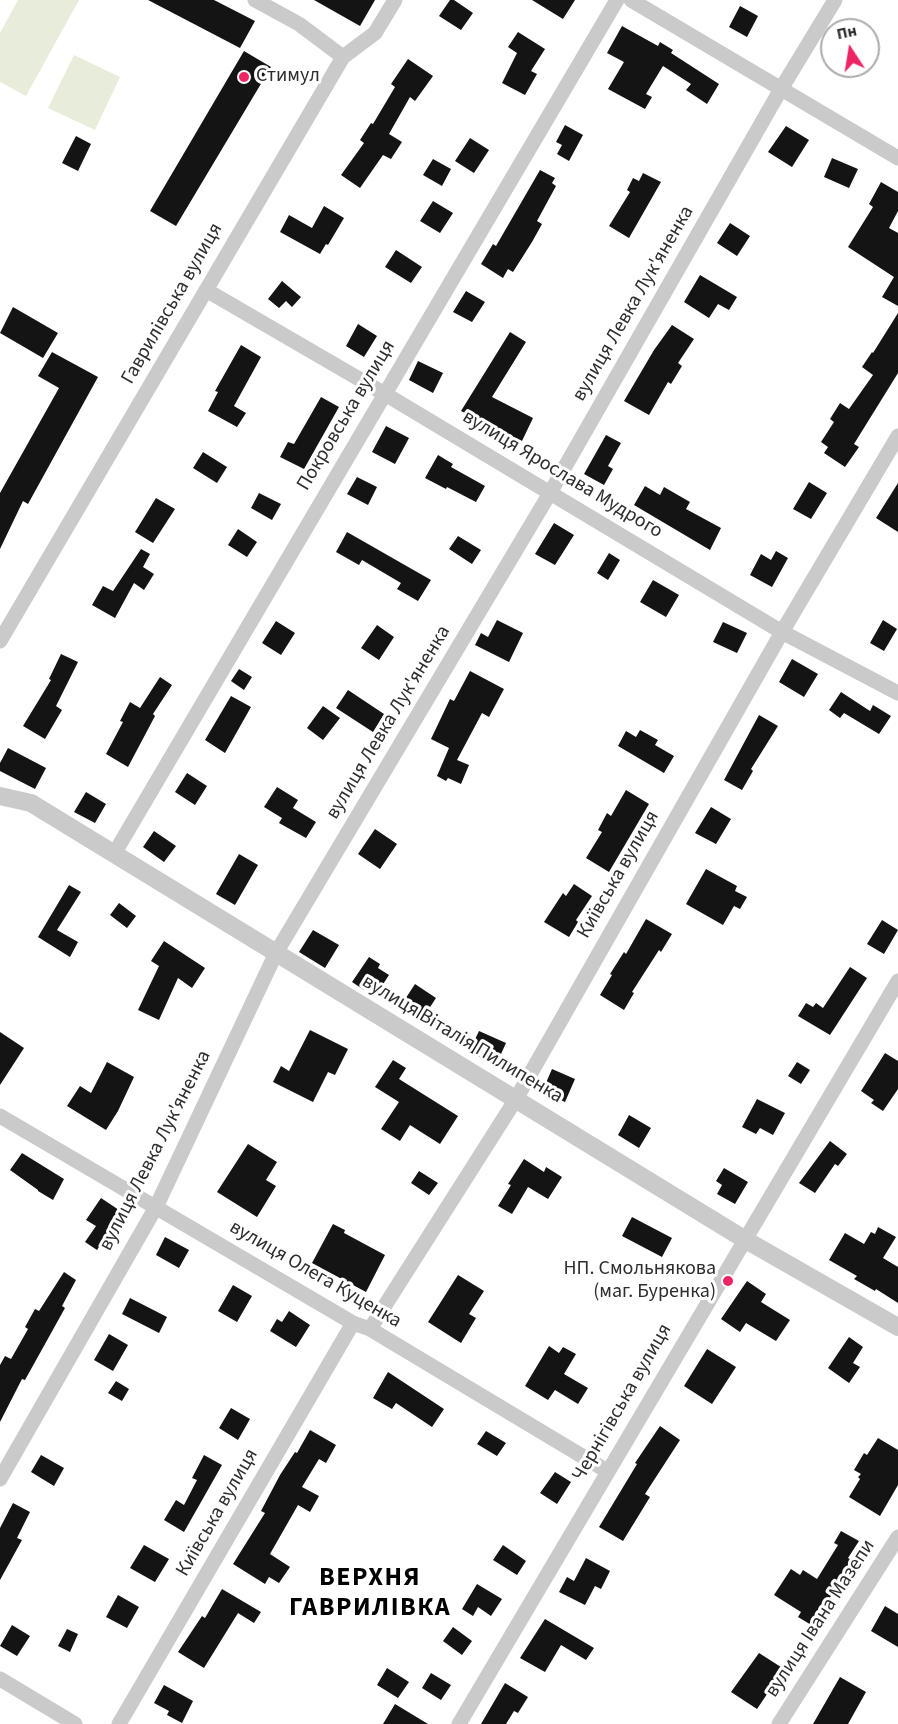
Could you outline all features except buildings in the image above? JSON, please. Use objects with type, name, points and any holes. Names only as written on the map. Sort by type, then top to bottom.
[{"type":"street","points":[[255,0],[299,24],[343,57]]},
{"type":"street","name":"Гаврилівська вулиця","points":[[2,633],[343,57],[375,33],[395,0]]},
{"type":"street","name":"Покровська вулиця","points":[[114,854],[617,0]]},
{"type":"street","points":[[632,0],[898,158]]},
{"type":"street","name":"вулиця Левка Лук'яненка","points":[[0,1479],[156,1207],[276,953],[550,493],[781,88],[835,0]]},
{"type":"street","name":"вулиця Ярослава Мудрого","points":[[206,290],[385,394],[782,632],[898,693]]},
{"type":"street","name":"Київська вулиця","points":[[370,1329],[516,1099],[782,632],[898,436]]},
{"type":"street","name":"вулиця Віталія Пилипенка","points":[[0,796],[31,803],[744,1239],[898,1327]]},
{"type":"street","name":"Чернігівська вулиця","points":[[459,1724],[898,981]]},
{"type":"street","name":"вулиця Олега Куценка","points":[[0,1116],[352,1323],[370,1329],[607,1471]]},
{"type":"street","name":"Київська вулиця","points":[[119,1724],[352,1323]]},
{"type":"street","name":"вулиця Івана Мазепи","points":[[779,1724],[898,1538]]},
{"type":"street","points":[[0,1679],[75,1724]]},
{"type":"green space","points":[[18,0],[79,0],[26,96],[0,82],[0,33]]},
{"type":"green space","points":[[74,55],[120,77],[95,130],[48,108]]},
{"type":"place","name":"Стимул","points":[[244,77]]},
{"type":"place","name":"НП. Смольнякова (маг. Буренка)","points":[[728,1281]]},
{"type":"district","name":"ВЕРХНЯ ГАВРИЛІВКА","points":[[370,1594]]}]
